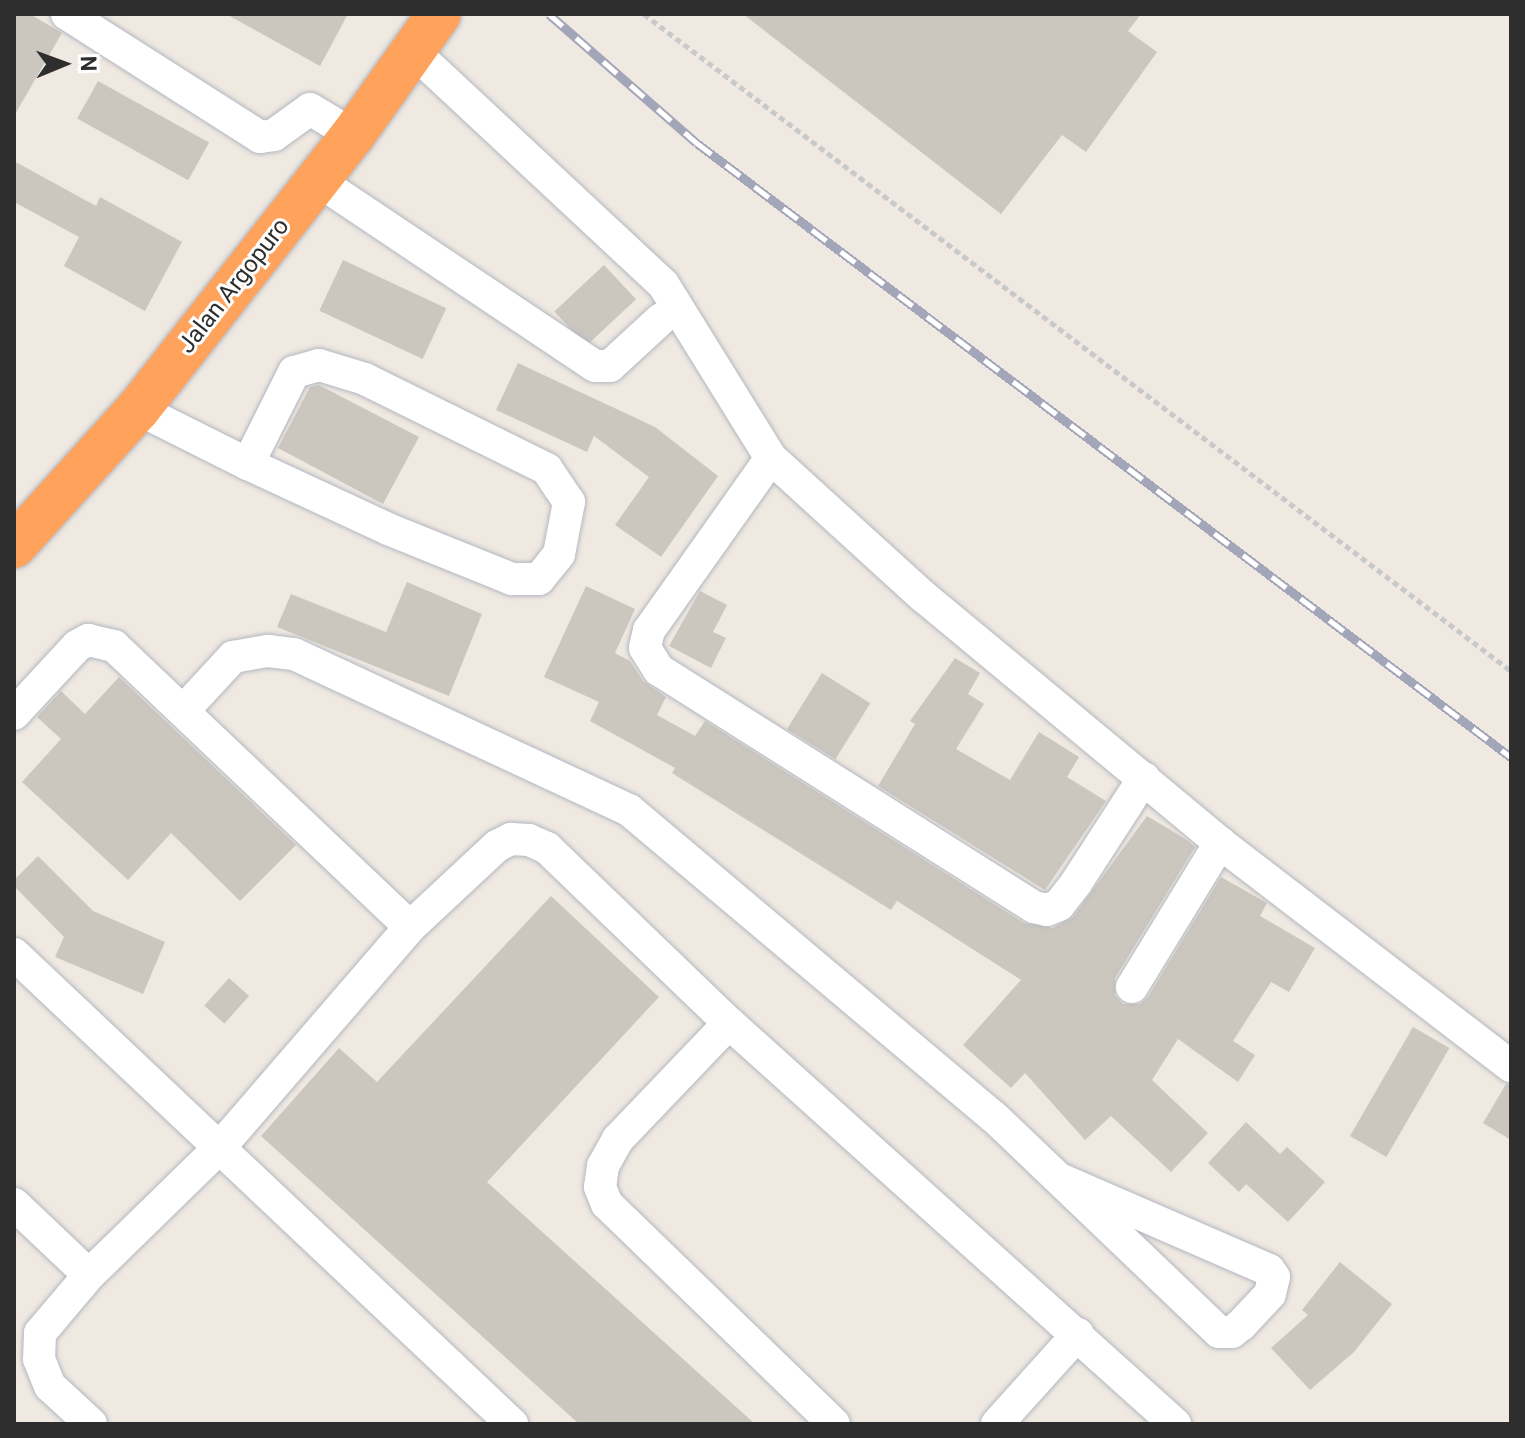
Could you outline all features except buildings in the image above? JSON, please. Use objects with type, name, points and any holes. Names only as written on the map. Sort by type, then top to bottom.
[{"type":"highway","name":"Jalan Argopuro","points":[[14,546],[138,409],[353,135],[439,14]]},
{"type":"street","points":[[67,14],[260,137],[274,135],[310,109],[353,135]]},
{"type":"street","points":[[413,51],[663,284],[771,458],[924,597],[1220,843],[1511,1066]]},
{"type":"street","points":[[317,180],[595,366],[610,366],[661,319]]},
{"type":"street","points":[[138,409],[248,464],[388,529],[512,579],[539,579],[559,554],[569,502],[547,469],[365,379],[319,365],[294,372],[248,464]]},
{"type":"street","points":[[771,458],[649,630],[645,648],[659,670],[1034,907],[1047,910],[1059,905],[1076,883],[1144,778]]},
{"type":"street","points":[[14,714],[88,640],[114,646],[185,709],[410,927]]},
{"type":"street","points":[[185,709],[233,657],[268,651],[294,654],[629,810],[1062,1180],[1219,1332],[1232,1332],[1270,1294],[1274,1277],[1269,1270],[1062,1180]]},
{"type":"street","points":[[91,1424],[50,1386],[39,1359],[40,1333],[89,1275],[221,1146],[410,927],[497,846],[511,839],[529,840],[547,848],[729,1023],[1175,1424]]},
{"type":"street","points":[[1132,987],[1220,843]]},
{"type":"street","points":[[14,954],[221,1146],[512,1424]]},
{"type":"street","points":[[729,1023],[618,1139],[603,1166],[600,1187],[607,1204],[834,1424]]},
{"type":"street","points":[[14,1204],[89,1275]]},
{"type":"street","points":[[997,1424],[1078,1334]]},
{"type":"path","points":[[644,14],[1511,671]]},
{"type":"railway","points":[[549,14],[697,143],[1511,757]]}]
